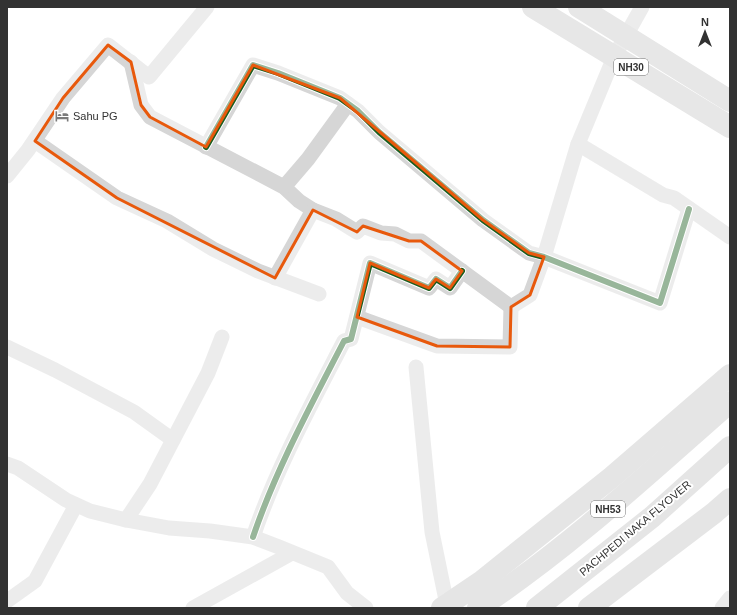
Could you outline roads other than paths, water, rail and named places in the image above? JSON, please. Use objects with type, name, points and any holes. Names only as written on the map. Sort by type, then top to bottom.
[{"type":"highway","points":[[444,606],[482,581],[612,477],[730,375]]},
{"type":"highway","name":"NH53","points":[[478,608],[508,588],[611,507],[730,402]]},
{"type":"highway","name":"PACHPEDI NAKA FLYOVER","points":[[537,608],[652,517],[730,447]]},
{"type":"highway","points":[[590,608],[714,513],[730,499]]},
{"type":"main road","name":"NH30","points":[[534,7],[730,127]]},
{"type":"main road","name":"NH30","points":[[579,7],[730,101]]},
{"type":"street","points":[[7,176],[35,141],[63,98],[108,45],[149,77],[207,7]]},
{"type":"street","points":[[511,307],[530,295],[544,257],[578,144],[614,57],[642,7]]},
{"type":"street","points":[[131,62],[141,104],[150,117],[284,187],[299,201],[313,210],[336,219],[357,232],[363,226],[381,233],[395,234],[409,241],[421,241],[511,307]]},
{"type":"street","points":[[206,147],[253,65],[296,80],[340,98],[484,220],[529,253],[544,257],[660,303],[689,209]]},
{"type":"street","points":[[284,187],[308,160],[348,104]]},
{"type":"street","points":[[35,141],[117,198],[167,222],[213,249],[275,278],[319,294]]},
{"type":"street","points":[[578,144],[663,195],[674,198],[730,237]]},
{"type":"street","points":[[275,278],[313,210]]},
{"type":"street","points":[[253,537],[262,509],[299,428],[344,341],[351,339],[370,263],[429,288],[436,279],[450,288],[462,271]]},
{"type":"street","points":[[357,317],[437,346],[510,347],[511,307]]},
{"type":"street","points":[[126,520],[150,484],[208,373],[222,337]]},
{"type":"street","points":[[7,347],[55,370],[134,412],[173,440]]},
{"type":"street","points":[[416,367],[432,532],[444,606]]},
{"type":"street","points":[[7,464],[18,468],[60,496],[90,511],[126,520],[169,528],[210,531],[253,537],[292,552],[328,567],[348,593],[366,608]]},
{"type":"street","points":[[7,601],[35,581],[76,505]]},
{"type":"street","points":[[193,608],[292,552]]},
{"type":"street","points":[[722,608],[730,598]]},
{"type":"street","points":[[7,604],[10,608]]},
{"type":"place","name":"Sahu PG","points":[[62,116]]}]
